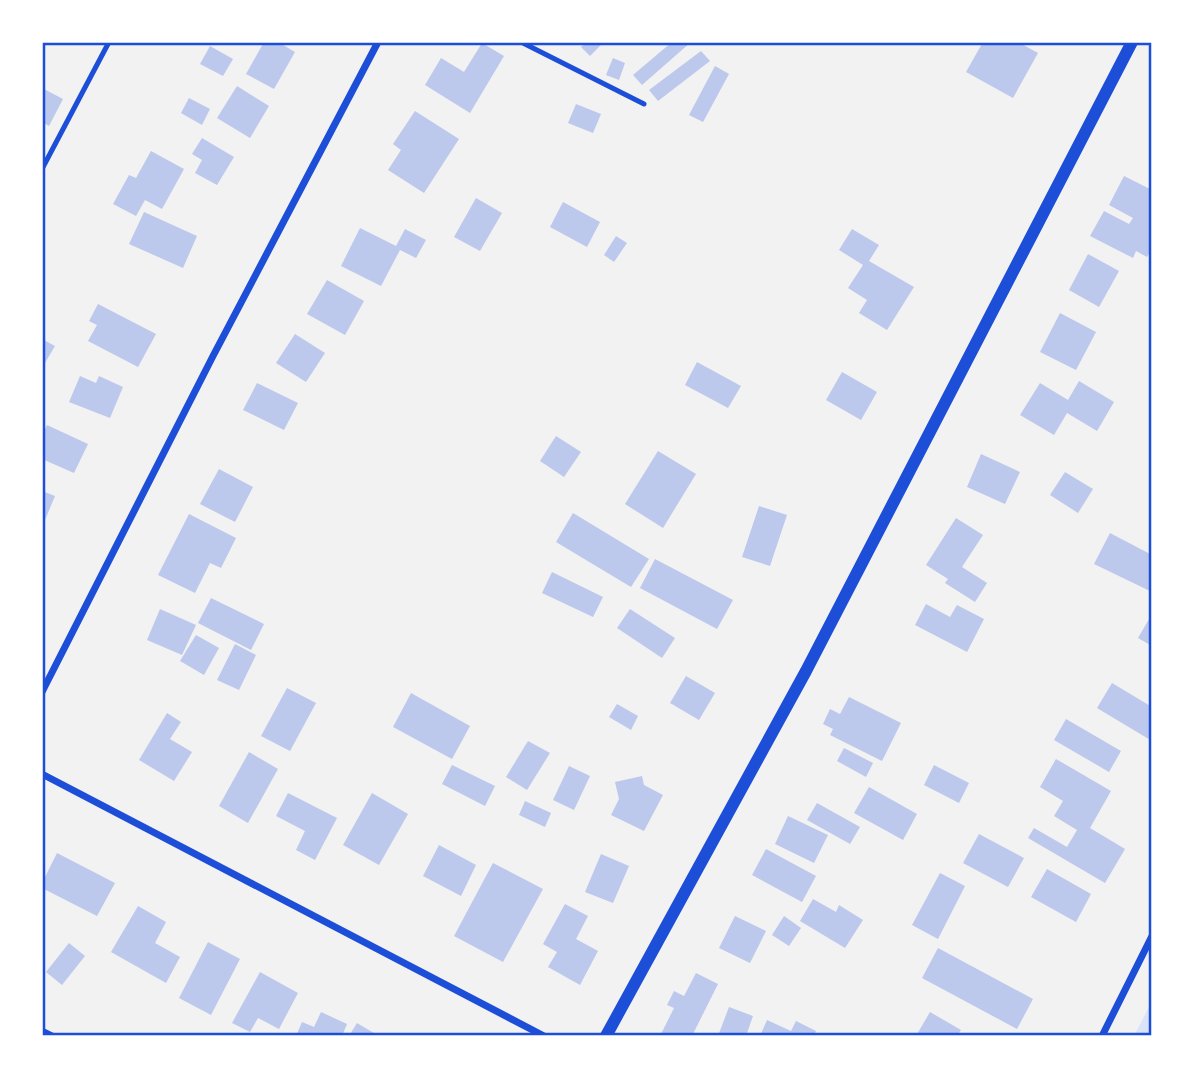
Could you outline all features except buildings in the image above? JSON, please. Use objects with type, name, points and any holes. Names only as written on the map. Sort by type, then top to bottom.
[{"type":"street","points":[[42,692],[213,356],[378,42]]},
{"type":"street","points":[[606,1036],[806,671],[1132,42]]},
{"type":"street","points":[[42,774],[544,1036]]},
{"type":"street","points":[[1102,1036],[1152,936]]},
{"type":"lane","points":[[42,169],[109,42]]},
{"type":"lane","points":[[521,42],[644,104]]},
{"type":"lane","points":[[42,1030],[54,1036]]},
{"type":"shaded area","points":[[1152,1001],[1152,1036],[1134,1036]]}]
